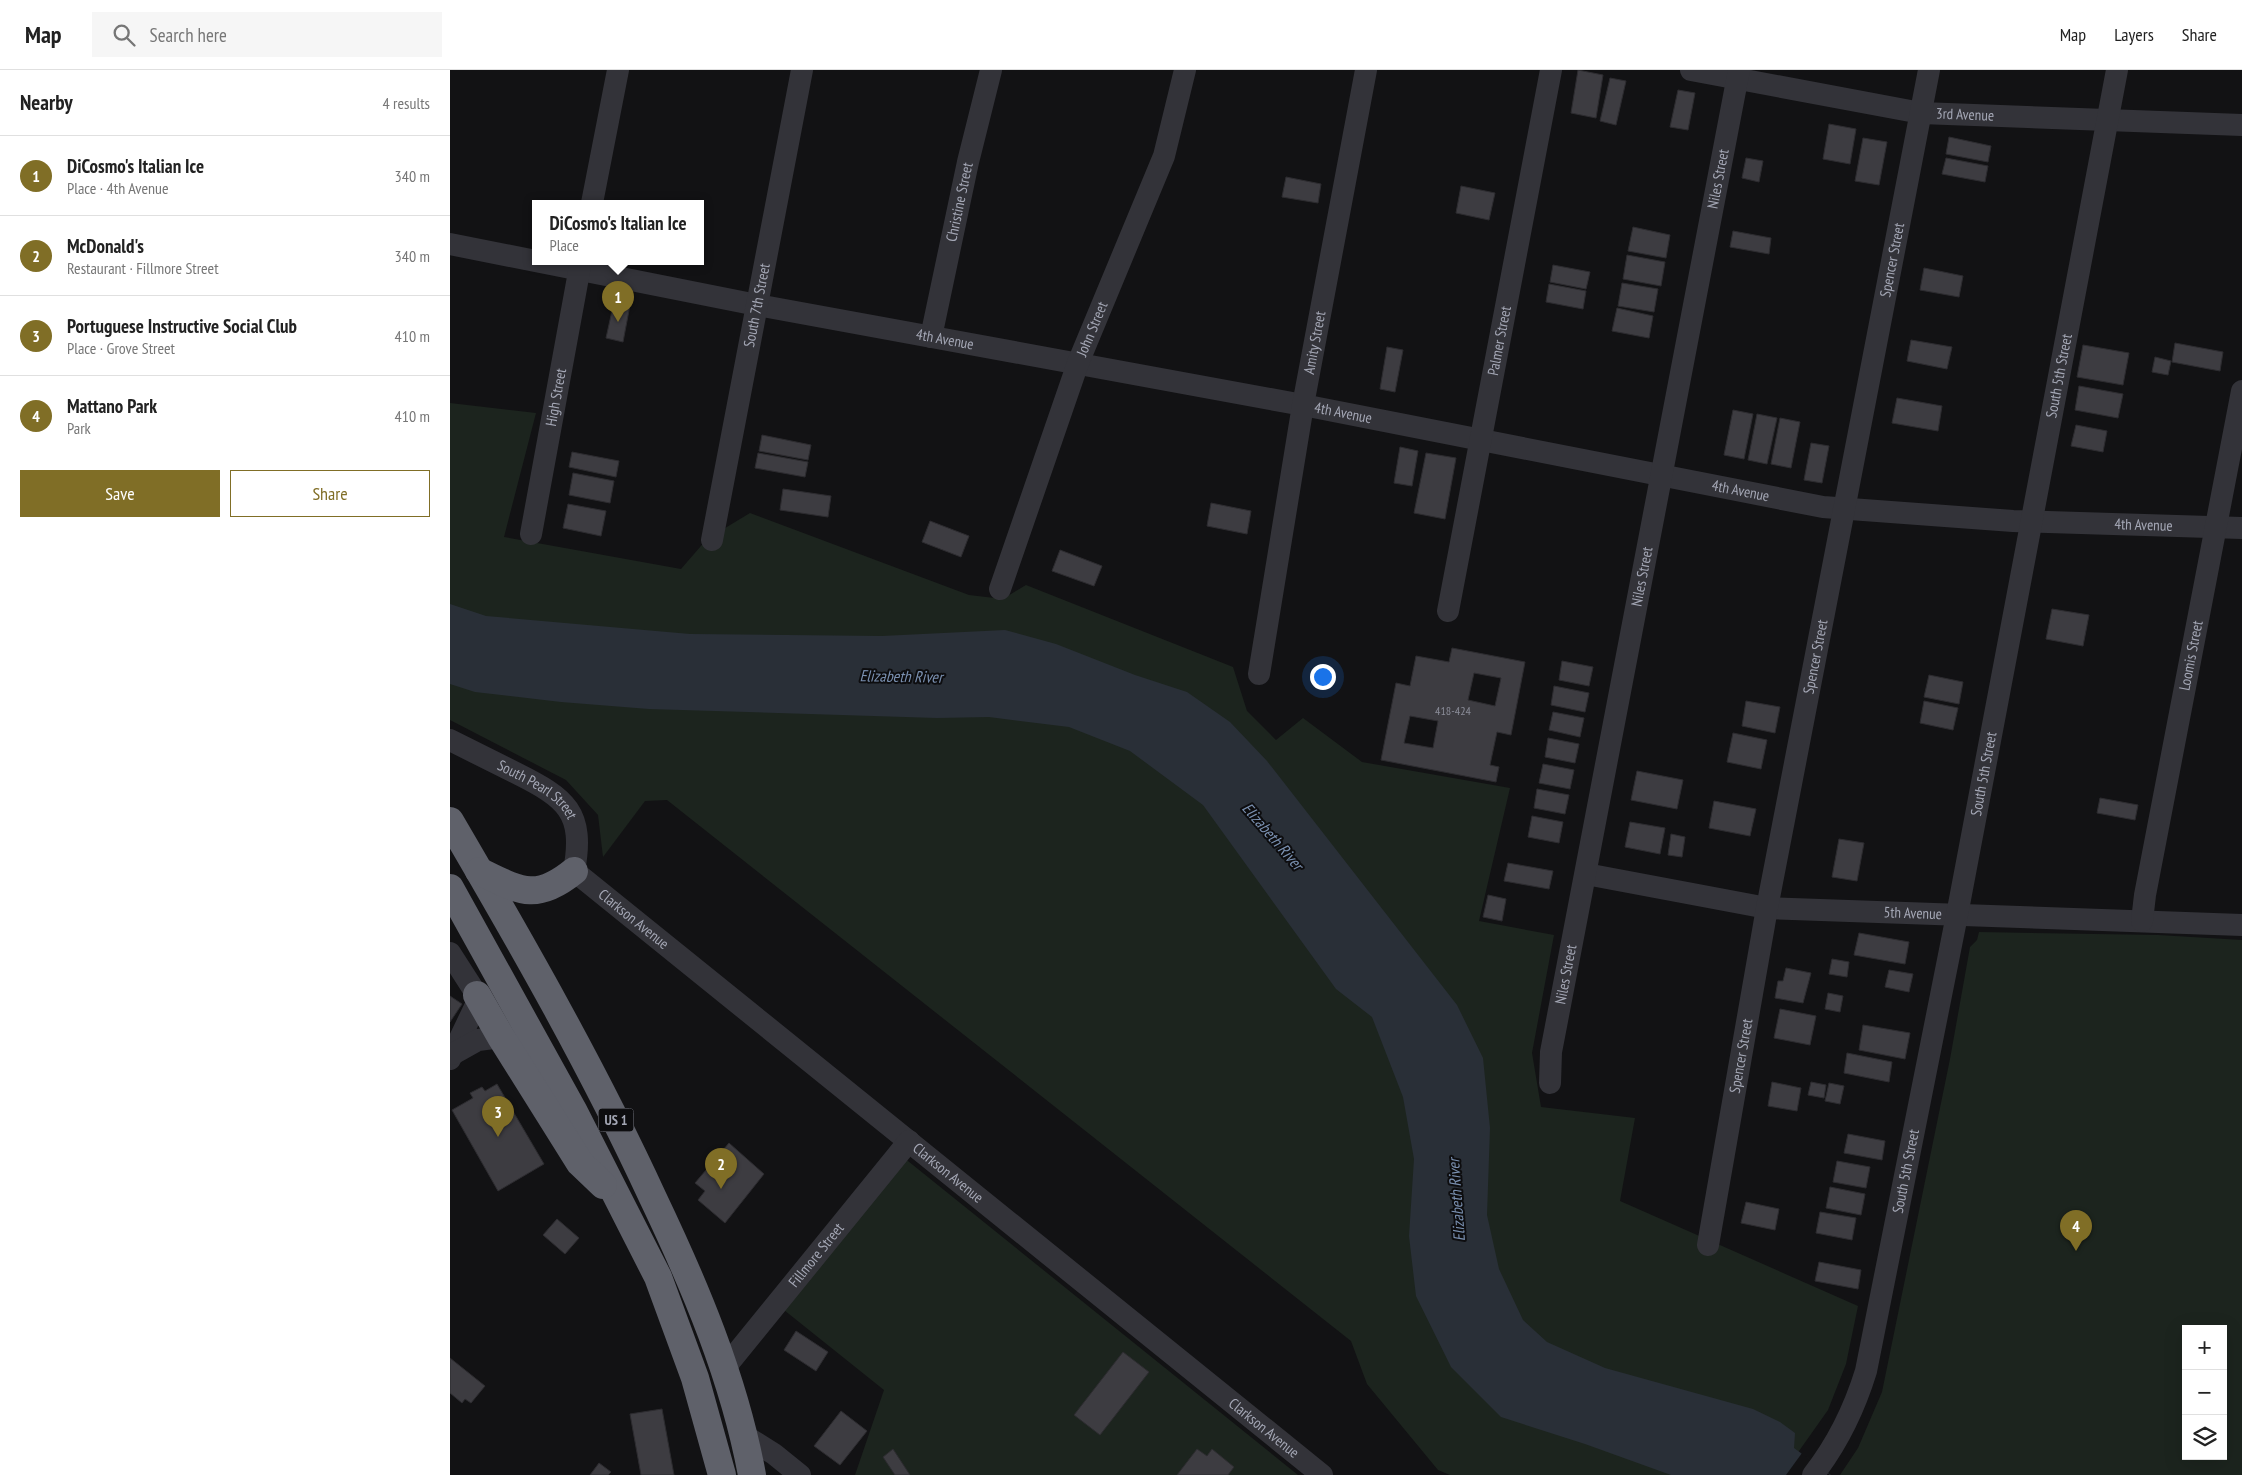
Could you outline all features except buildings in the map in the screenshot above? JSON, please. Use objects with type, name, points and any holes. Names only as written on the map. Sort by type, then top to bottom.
[{"type":"highway","name":"US 1","points":[[450,821],[556,1004],[624,1135],[689,1273],[724,1370],[745,1436],[752,1475]]},
{"type":"highway","points":[[479,871],[510,886],[533,892],[557,885],[574,871]]},
{"type":"highway","name":"US 1","points":[[450,888],[574,1112],[622,1202],[658,1277],[688,1360],[722,1475]]},
{"type":"highway","points":[[477,995],[501,1037],[580,1162],[622,1202]]},
{"type":"street","points":[[593,200],[618,70]]},
{"type":"street","name":"South 7th Street","points":[[712,540],[802,70]]},
{"type":"street","name":"Christine Street","points":[[931,337],[968,162],[991,70]]},
{"type":"street","name":"John Street","points":[[1000,589],[1078,363],[1164,156],[1185,70]]},
{"type":"street","name":"Amity Street","points":[[1259,674],[1303,405],[1366,70]]},
{"type":"street","name":"Palmer Street","points":[[1448,611],[1551,70]]},
{"type":"street","name":"3rd Avenue","points":[[1692,70],[1739,74],[1921,113],[2242,125]]},
{"type":"street","name":"Spencer Street","points":[[1708,1245],[1767,908],[1929,70]]},
{"type":"street","name":"South 5th Street","points":[[1816,1471],[1841,1435],[1852,1415],[1866,1371],[1957,915],[2117,70]]},
{"type":"street","name":"Niles Street","points":[[1550,1083],[1551,1052],[1739,74]]},
{"type":"street","name":"4th Avenue","points":[[450,244],[532,258]]},
{"type":"street","name":"4th Avenue","points":[[580,266],[757,305],[1303,405],[1843,510],[2031,522],[2242,528]]},
{"type":"street","name":"High Street","points":[[531,534],[580,266]]},
{"type":"street","name":"Loomis Street","points":[[2142,921],[2242,391]]},
{"type":"street","name":"South Pearl Street","points":[[450,740],[540,785],[560,799],[568,808],[576,828],[578,846],[574,871]]},
{"type":"street","name":"Clarkson Avenue","points":[[574,871],[1322,1475]]},
{"type":"street","name":"5th Avenue","points":[[1586,874],[1767,908],[2242,925]]},
{"type":"street","points":[[450,953],[477,995],[476,1005],[451,1057]]},
{"type":"street","points":[[451,1057],[478,1040],[501,1037]]},
{"type":"street","name":"Fillmore Street","points":[[724,1370],[909,1141]]},
{"type":"street","points":[[745,1436],[774,1454],[800,1475]]},
{"type":"shaded area","points":[[450,403],[536,413],[504,537],[681,569],[707,539],[750,513],[969,595],[1003,599],[1026,585],[1233,667],[1247,711],[1276,740],[1303,718],[1362,762],[1510,788],[1479,921],[1554,935],[1532,1053],[1541,1107],[1635,1118],[1620,1201],[1858,1306],[1846,1364],[1828,1410],[1782,1475],[1450,1475],[1438,1470],[1367,1384],[1351,1341],[667,800],[645,801],[603,857],[598,815],[566,780],[450,720]]},
{"type":"shaded area","points":[[1979,932],[2158,935],[2242,940],[2242,1475],[1840,1475],[1858,1448],[1882,1392],[1950,1059],[1970,947],[1977,940]]},
{"type":"shaded area","points":[[903,1157],[1298,1475],[855,1475],[884,1390],[779,1306]]},
{"type":"water","name":"Elizabeth River","points":[[450,604],[486,616],[690,634],[882,636],[1005,630],[1056,644],[1135,675],[1187,692],[1230,722],[1267,761],[1457,1005],[1483,1058],[1490,1128],[1487,1215],[1499,1269],[1523,1320],[1547,1342],[1605,1368],[1753,1409],[1780,1422],[1795,1433],[1794,1448],[1831,1475],[1671,1475],[1585,1444],[1501,1417],[1451,1367],[1416,1296],[1409,1236],[1414,1159],[1403,1097],[1372,1017],[1336,989],[1203,805],[1130,751],[1069,727],[989,717],[937,718],[649,709],[561,702],[475,692],[450,684]]},
{"type":"pier","points":[[1802,1453],[1830,1475],[1786,1475]]},
{"type":"place","name":"DiCosmo's Italian Ice","points":[[618,322]]},
{"type":"place","name":"Portuguese Instructive Social Club","points":[[498,1137]]},
{"type":"place","name":"McDonald's","points":[[721,1189]]},
{"type":"place","name":"Mattano Park","points":[[2076,1251]]}]
